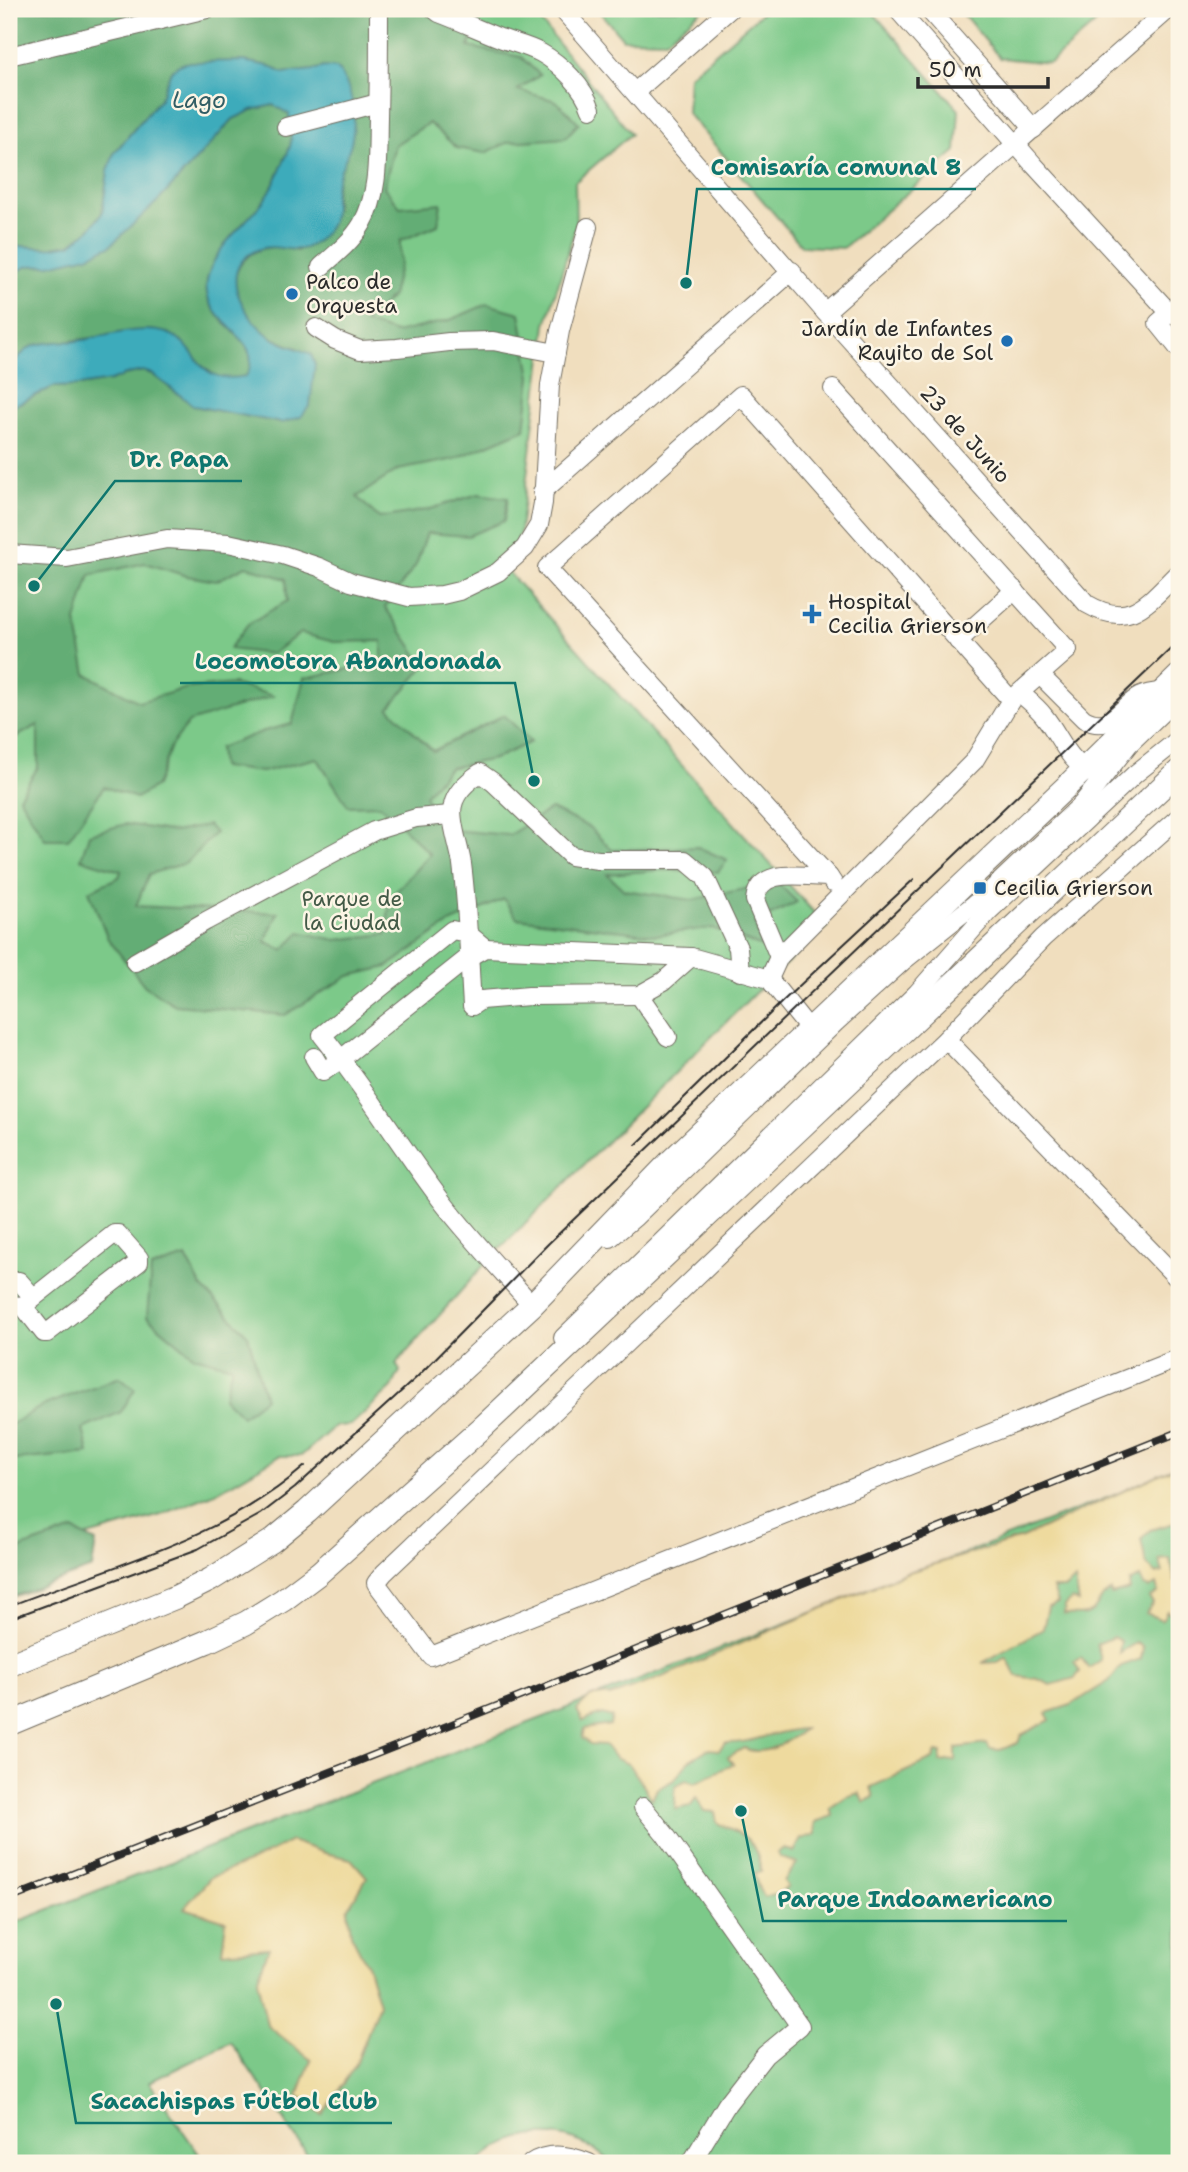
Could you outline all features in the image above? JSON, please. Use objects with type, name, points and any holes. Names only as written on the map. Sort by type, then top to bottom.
[{"type":"main road","points":[[9,1665],[176,1597],[218,1575],[272,1541],[307,1512],[531,1305],[671,1160],[809,1029],[1094,774],[1174,688]]},
{"type":"main road","points":[[9,1724],[246,1623],[319,1573],[483,1427],[1179,769]]},
{"type":"street","points":[[9,56],[207,9]]},
{"type":"street","points":[[321,267],[345,246],[362,223],[370,204],[377,150],[379,9]]},
{"type":"street","points":[[434,9],[502,39],[542,53],[572,80],[588,99],[591,109]]},
{"type":"street","name":"23 de Junio","points":[[562,9],[825,312],[1087,604],[1102,613],[1119,615],[1133,612],[1147,603],[1179,572]]},
{"type":"street","points":[[635,92],[730,9]]},
{"type":"street","points":[[897,9],[1017,144],[1175,309],[1158,323],[1179,349]]},
{"type":"street","points":[[928,9],[1034,129]]},
{"type":"street","points":[[825,312],[1169,9]]},
{"type":"street","points":[[286,127],[378,103]]},
{"type":"street","points":[[9,554],[67,558],[167,539],[228,543],[283,555],[319,567],[351,582],[409,597],[442,595],[463,590],[498,572],[525,548],[539,524],[543,503],[547,411],[556,353],[588,227]]},
{"type":"street","points":[[542,492],[792,271]]},
{"type":"street","points":[[316,328],[335,340],[360,350],[492,341],[556,353]]},
{"type":"street","points":[[769,979],[779,957],[974,761],[1016,696],[1068,650],[834,389]]},
{"type":"street","points":[[842,893],[547,568],[741,395],[958,641],[1016,696],[1043,714],[1065,750],[1094,774],[1135,774],[1179,769]]},
{"type":"street","points":[[958,641],[1015,590]]},
{"type":"street","points":[[1040,675],[1084,719],[1099,724],[1111,720],[1139,696],[1174,688]]},
{"type":"street","points":[[483,1427],[578,1322],[917,993],[988,912],[1135,774],[1179,739]]},
{"type":"street","points":[[691,957],[664,982],[639,995],[529,996],[481,1000],[472,1006],[477,953],[467,933],[462,865],[452,815],[458,792],[480,773],[493,782],[571,856],[598,860],[685,860],[705,877],[738,948],[740,972]]},
{"type":"street","points":[[467,933],[452,930],[322,1035],[444,1205],[531,1305],[635,1217],[836,1022],[902,962],[987,894],[1082,804],[1094,774]]},
{"type":"street","points":[[135,962],[374,831],[415,818],[452,815]]},
{"type":"street","points":[[1179,817],[1043,938],[946,1039],[474,1485],[376,1583],[431,1656],[1179,1358]]},
{"type":"street","points":[[779,957],[755,900],[756,891],[764,880],[773,876],[829,877]]},
{"type":"street","points":[[314,1057],[323,1072],[477,953],[691,957],[769,979],[809,1029]]},
{"type":"street","points":[[639,995],[668,1037]]},
{"type":"street","points":[[946,1039],[1179,1280]]},
{"type":"street","points":[[19,1281],[22,1303],[44,1333],[47,1333],[139,1262],[139,1258],[118,1234],[114,1234],[22,1303]]},
{"type":"street","points":[[643,1807],[673,1845],[800,2026],[765,2055],[727,2104],[691,2163]]},
{"type":"street","points":[[531,2163],[539,2158],[561,2155],[589,2163]]},
{"type":"green space","name":"Parque de la Ciudad","points":[[9,9],[531,9],[631,134],[575,182],[576,225],[546,325],[520,532],[509,573],[827,927],[769,979],[484,1265],[396,1364],[400,1371],[392,1387],[351,1425],[335,1426],[301,1456],[279,1456],[215,1493],[161,1515],[84,1537],[9,1566]]},
{"type":"green space","points":[[9,9],[480,9],[469,47],[521,57],[540,75],[518,90],[556,101],[579,123],[565,138],[509,142],[485,153],[457,148],[429,123],[395,145],[384,187],[400,207],[441,203],[438,225],[400,241],[400,263],[392,296],[365,323],[396,333],[450,320],[487,304],[520,313],[531,377],[525,429],[455,459],[398,470],[357,497],[379,518],[427,510],[478,494],[508,498],[504,521],[468,536],[427,533],[416,565],[385,607],[425,666],[389,708],[433,751],[504,715],[531,742],[494,759],[449,768],[425,795],[440,829],[509,835],[551,809],[589,827],[612,850],[698,847],[727,860],[718,872],[663,870],[607,874],[624,890],[692,900],[777,882],[797,902],[755,923],[762,947],[712,928],[655,935],[517,918],[504,899],[450,923],[387,967],[349,976],[285,1015],[175,1005],[145,986],[108,939],[89,891],[119,877],[121,871],[81,859],[89,834],[126,824],[175,832],[208,825],[215,833],[186,863],[149,874],[136,906],[278,913],[265,941],[283,950],[300,932],[336,940],[386,934],[390,898],[430,854],[380,805],[348,806],[317,758],[262,772],[221,767],[219,748],[292,724],[304,678],[359,667],[382,669],[382,641],[334,642],[300,633],[272,654],[229,649],[248,624],[287,601],[286,579],[246,566],[216,581],[187,576],[145,563],[90,575],[76,621],[86,674],[139,702],[187,688],[234,684],[273,696],[189,722],[171,746],[156,786],[136,798],[104,787],[68,839],[45,839],[19,797],[38,767],[38,725],[9,741],[9,408],[53,387],[110,381],[143,371],[152,374],[194,406],[281,423],[297,348],[268,335],[252,320],[237,296],[236,275],[243,261],[256,251],[275,247],[298,251],[336,209],[337,181],[346,156],[324,67],[283,73],[269,66],[243,61],[171,71],[160,99],[114,153],[108,171],[102,213],[89,230],[71,244],[47,248],[9,245]]},
{"type":"green space","points":[[597,9],[703,9],[666,40],[623,39]]},
{"type":"green space","points":[[766,9],[870,9],[959,110],[956,151],[843,248],[802,246],[687,113],[689,76]]},
{"type":"green space","points":[[959,9],[1112,9],[1050,63],[1000,58]]},
{"type":"green space","points":[[273,105],[289,114],[289,151],[268,195],[225,244],[208,276],[207,292],[212,306],[248,350],[251,362],[246,376],[231,379],[217,377],[197,362],[181,340],[152,330],[32,346],[9,367],[9,329],[16,273],[27,266],[50,265],[160,199],[233,119],[252,110]]},
{"type":"green space","points":[[186,1257],[201,1286],[248,1335],[265,1398],[242,1416],[224,1398],[232,1366],[194,1356],[147,1317],[151,1268]]},
{"type":"green space","points":[[120,1377],[135,1389],[121,1412],[83,1429],[89,1453],[16,1460],[9,1464],[9,1426],[42,1406]]},
{"type":"green space","points":[[1179,1470],[1179,2163],[611,2163],[586,2145],[572,2139],[544,2135],[529,2136],[499,2146],[477,2163],[313,2163],[231,2042],[149,2082],[205,2163],[9,2163],[9,1925]]},
{"type":"green space","points":[[73,1530],[96,1542],[92,1568],[9,1598],[9,1556],[24,1547]]},
{"type":"sand","points":[[1179,1465],[1179,1511],[1175,1523],[1150,1530],[1141,1539],[1146,1564],[1156,1574],[1163,1572],[1159,1560],[1170,1559],[1175,1581],[1179,1581],[1179,1601],[1176,1603],[1179,1612],[1170,1614],[1167,1611],[1162,1620],[1146,1613],[1153,1603],[1149,1598],[1158,1592],[1156,1584],[1149,1588],[1144,1586],[1140,1577],[1129,1582],[1130,1590],[1111,1595],[1111,1591],[1105,1595],[1090,1612],[1082,1615],[1064,1614],[1065,1606],[1072,1599],[1079,1602],[1075,1580],[1065,1588],[1053,1588],[1058,1603],[1048,1607],[1043,1629],[982,1663],[998,1662],[1006,1657],[1017,1676],[1038,1679],[1051,1685],[1075,1678],[1080,1672],[1074,1661],[1081,1658],[1089,1668],[1101,1660],[1097,1644],[1113,1637],[1121,1641],[1119,1653],[1136,1643],[1143,1647],[1141,1659],[1121,1666],[1109,1681],[1071,1705],[1046,1713],[1050,1720],[1021,1735],[1018,1743],[1000,1750],[990,1749],[987,1744],[956,1748],[956,1760],[940,1762],[941,1753],[936,1752],[933,1759],[871,1787],[874,1797],[864,1802],[859,1793],[846,1797],[830,1808],[833,1816],[815,1822],[816,1834],[801,1839],[794,1852],[784,1848],[777,1853],[781,1858],[797,1863],[784,1881],[788,1887],[778,1893],[764,1897],[754,1874],[761,1871],[752,1845],[742,1835],[717,1823],[715,1812],[704,1811],[696,1797],[691,1806],[675,1809],[675,1786],[686,1780],[695,1783],[733,1764],[728,1757],[744,1748],[751,1751],[768,1750],[804,1729],[725,1743],[719,1750],[708,1749],[690,1760],[674,1780],[657,1789],[652,1799],[630,1765],[615,1758],[605,1745],[590,1744],[582,1738],[584,1729],[610,1725],[612,1717],[602,1714],[583,1721],[577,1710],[591,1696],[610,1696],[655,1680],[905,1573],[1022,1538]]},
{"type":"sand","points":[[291,1841],[351,1859],[367,1877],[348,1909],[351,1934],[368,1967],[379,2004],[356,2064],[322,2115],[298,2095],[311,2060],[267,2025],[257,1980],[269,1948],[222,1952],[226,1921],[184,1908],[211,1877]]},
{"type":"water","name":"Lago","points":[[243,61],[269,66],[283,73],[324,67],[337,68],[352,101],[352,139],[336,184],[333,218],[327,230],[311,245],[303,248],[272,247],[255,251],[243,260],[237,272],[239,297],[255,322],[276,340],[311,354],[315,365],[310,405],[301,417],[282,423],[194,406],[152,374],[143,371],[110,381],[53,387],[9,408],[9,367],[30,347],[43,343],[76,341],[134,331],[156,331],[178,339],[216,376],[246,376],[251,362],[248,350],[212,306],[207,292],[208,276],[225,244],[268,195],[289,151],[289,114],[273,105],[252,110],[233,119],[160,199],[110,246],[88,256],[50,265],[27,266],[17,272],[9,329],[9,245],[47,248],[71,244],[89,230],[102,213],[108,171],[114,153],[160,99],[171,71],[189,62]]},
{"type":"tram line","points":[[9,1619],[198,1549],[261,1514],[295,1488],[417,1377],[549,1243],[1179,641]]},
{"type":"tram line","points":[[636,1145],[784,1000],[914,879]]},
{"type":"tram line","points":[[9,1606],[125,1564],[201,1532],[272,1492],[305,1466]]},
{"type":"railway","points":[[9,1899],[1179,1432]]},
{"type":"place","name":"Comisaría comunal 8","points":[[686,283]]},
{"type":"place","name":"Palco de Orquesta","points":[[292,294]]},
{"type":"place","name":"Jardín de Infantes Rayito de Sol","points":[[1007,341]]},
{"type":"place","name":"Dr. Papa","points":[[34,586]]},
{"type":"place","name":"Hospital Cecilia Grierson","points":[[812,614]]},
{"type":"place","name":"Locomotora Abandonada","points":[[534,781]]},
{"type":"place","name":"Cecilia Grierson","points":[[980,888]]},
{"type":"place","name":"Parque Indoamericano","points":[[741,1811]]},
{"type":"place","name":"Sacachispas Fútbol Club","points":[[56,2004]]}]
